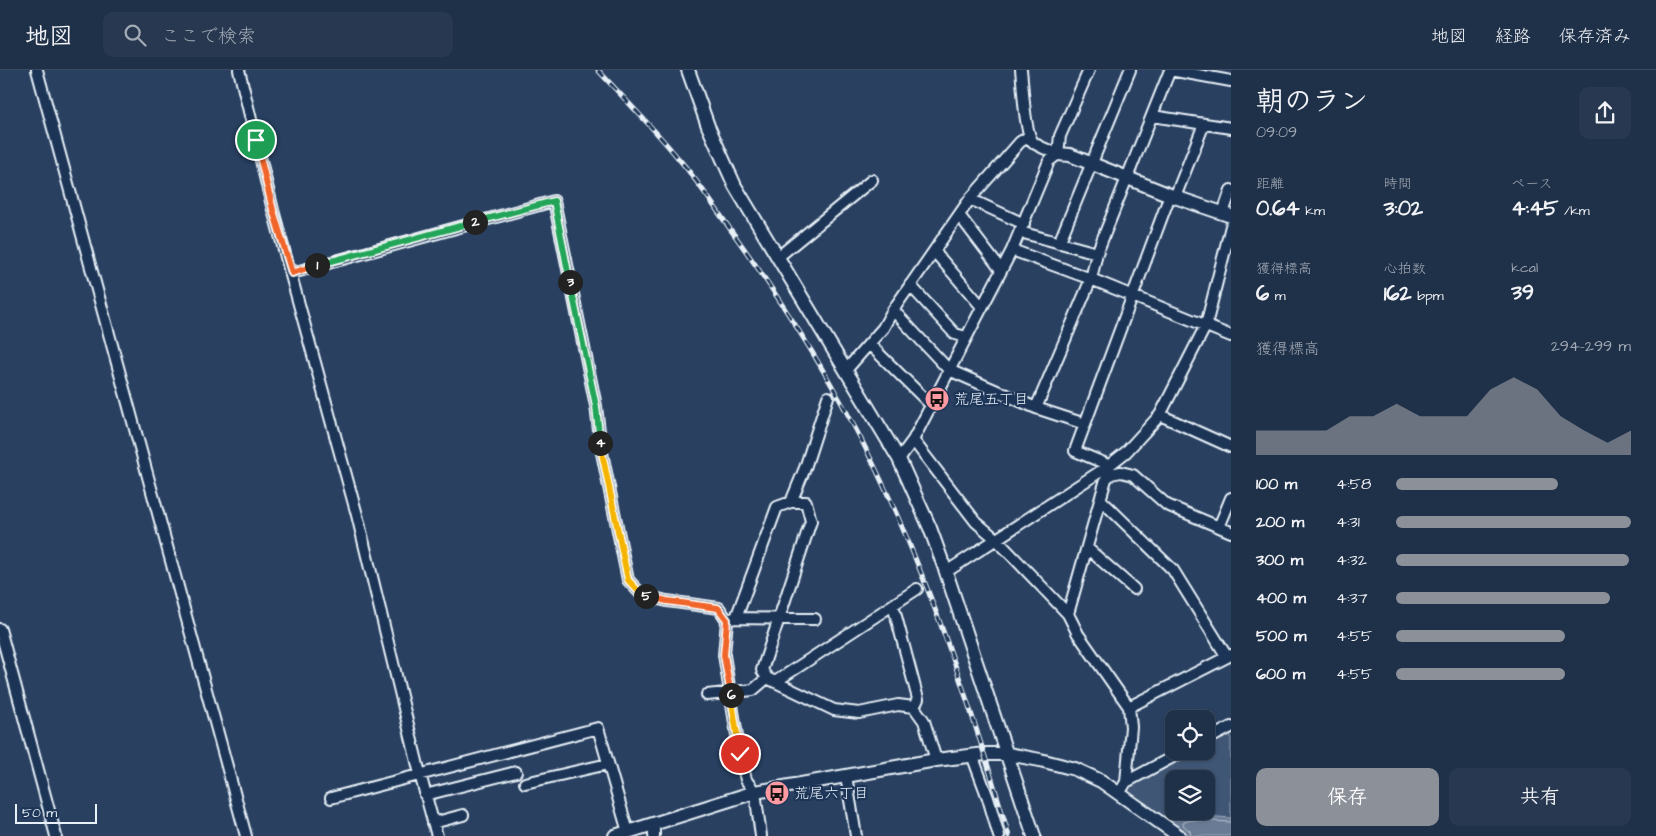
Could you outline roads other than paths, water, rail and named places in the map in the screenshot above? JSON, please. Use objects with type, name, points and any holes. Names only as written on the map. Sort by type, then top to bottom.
[{"type":"street","points":[[36,70],[246,836]]},
{"type":"street","points":[[239,70],[273,210],[292,273],[357,514],[433,823],[434,835]]},
{"type":"street","points":[[688,70],[708,126],[735,186],[899,459],[930,528],[946,572],[1034,836]]},
{"type":"street","points":[[1021,70],[1026,120],[1033,142],[1058,154],[1070,155],[1172,196],[1227,214],[1231,190]]},
{"type":"street","points":[[899,459],[913,440],[1012,250],[1049,161],[1058,154],[1060,136],[1089,70]]},
{"type":"street","points":[[1059,243],[1130,70]]},
{"type":"street","points":[[1036,408],[1091,279],[1097,253],[1170,70],[1196,72],[1231,81],[1231,70]]},
{"type":"street","points":[[1152,116],[1231,128]]},
{"type":"street","points":[[1204,124],[1172,196],[1075,451],[1104,463],[1109,470],[1133,475],[1167,505],[1231,532]]},
{"type":"street","points":[[846,370],[883,328],[893,310],[970,199],[1020,142],[1030,136]]},
{"type":"street","points":[[778,257],[872,180]]},
{"type":"street","points":[[970,199],[1022,228],[1059,243],[1097,253]]},
{"type":"street","points":[[292,273],[554,201],[596,406],[601,448],[628,580],[642,595],[667,601],[718,608],[731,619],[815,619]]},
{"type":"street","points":[[959,215],[1001,270]]},
{"type":"street","points":[[946,572],[1109,470],[1160,415],[1206,325],[1231,226]]},
{"type":"street","points":[[1012,250],[1091,279],[1231,336]]},
{"type":"street","points":[[934,251],[982,307]]},
{"type":"street","points":[[910,285],[955,334],[966,337]]},
{"type":"street","points":[[893,310],[949,370],[1036,408],[1085,424]]},
{"type":"street","points":[[869,344],[931,405]]},
{"type":"street","points":[[792,502],[828,396]]},
{"type":"street","points":[[1160,415],[1231,446]]},
{"type":"street","points":[[913,440],[976,522],[997,540],[1068,614],[1078,634],[1129,707],[1131,727],[1126,782],[1119,794]]},
{"type":"street","points":[[1068,614],[1109,470]]},
{"type":"street","points":[[1219,526],[1231,498]]},
{"type":"street","points":[[1100,500],[1173,570],[1229,656],[1129,707]]},
{"type":"street","points":[[761,836],[754,792],[746,780],[740,754],[724,655],[731,619],[777,507],[792,502],[806,502],[811,521],[762,670],[771,680],[834,710],[858,713],[898,705],[914,707],[924,720],[936,760]]},
{"type":"street","points":[[1087,548],[1134,589]]},
{"type":"street","points":[[707,695],[753,690],[917,589]]},
{"type":"street","points":[[893,605],[918,699],[914,707]]},
{"type":"street","points":[[0,629],[56,836]]},
{"type":"street","points":[[1215,735],[1231,727]]},
{"type":"street","points":[[331,798],[598,728],[628,832]]},
{"type":"street","points":[[615,836],[628,832],[654,830],[754,792],[936,760],[972,755],[1008,754],[1075,769],[1101,781],[1179,836]]},
{"type":"street","points":[[972,755],[988,798],[998,836]]},
{"type":"street","points":[[1126,782],[1167,760]]},
{"type":"street","points":[[525,783],[608,764]]},
{"type":"street","points":[[426,795],[516,772]]},
{"type":"street","points":[[846,776],[856,836]]},
{"type":"street","points":[[433,823],[463,815]]},
{"type":"water","points":[[1215,817],[1231,818],[1231,836],[1189,836],[1167,821],[1215,820]]},
{"type":"railway","points":[[598,70],[659,135],[699,185],[797,327],[854,426],[888,495],[923,578],[969,706],[1009,836]]},
{"type":"place","name":"荒尾五丁目","points":[[937,399]]},
{"type":"place","name":"荒尾六丁目","points":[[777,793]]}]
